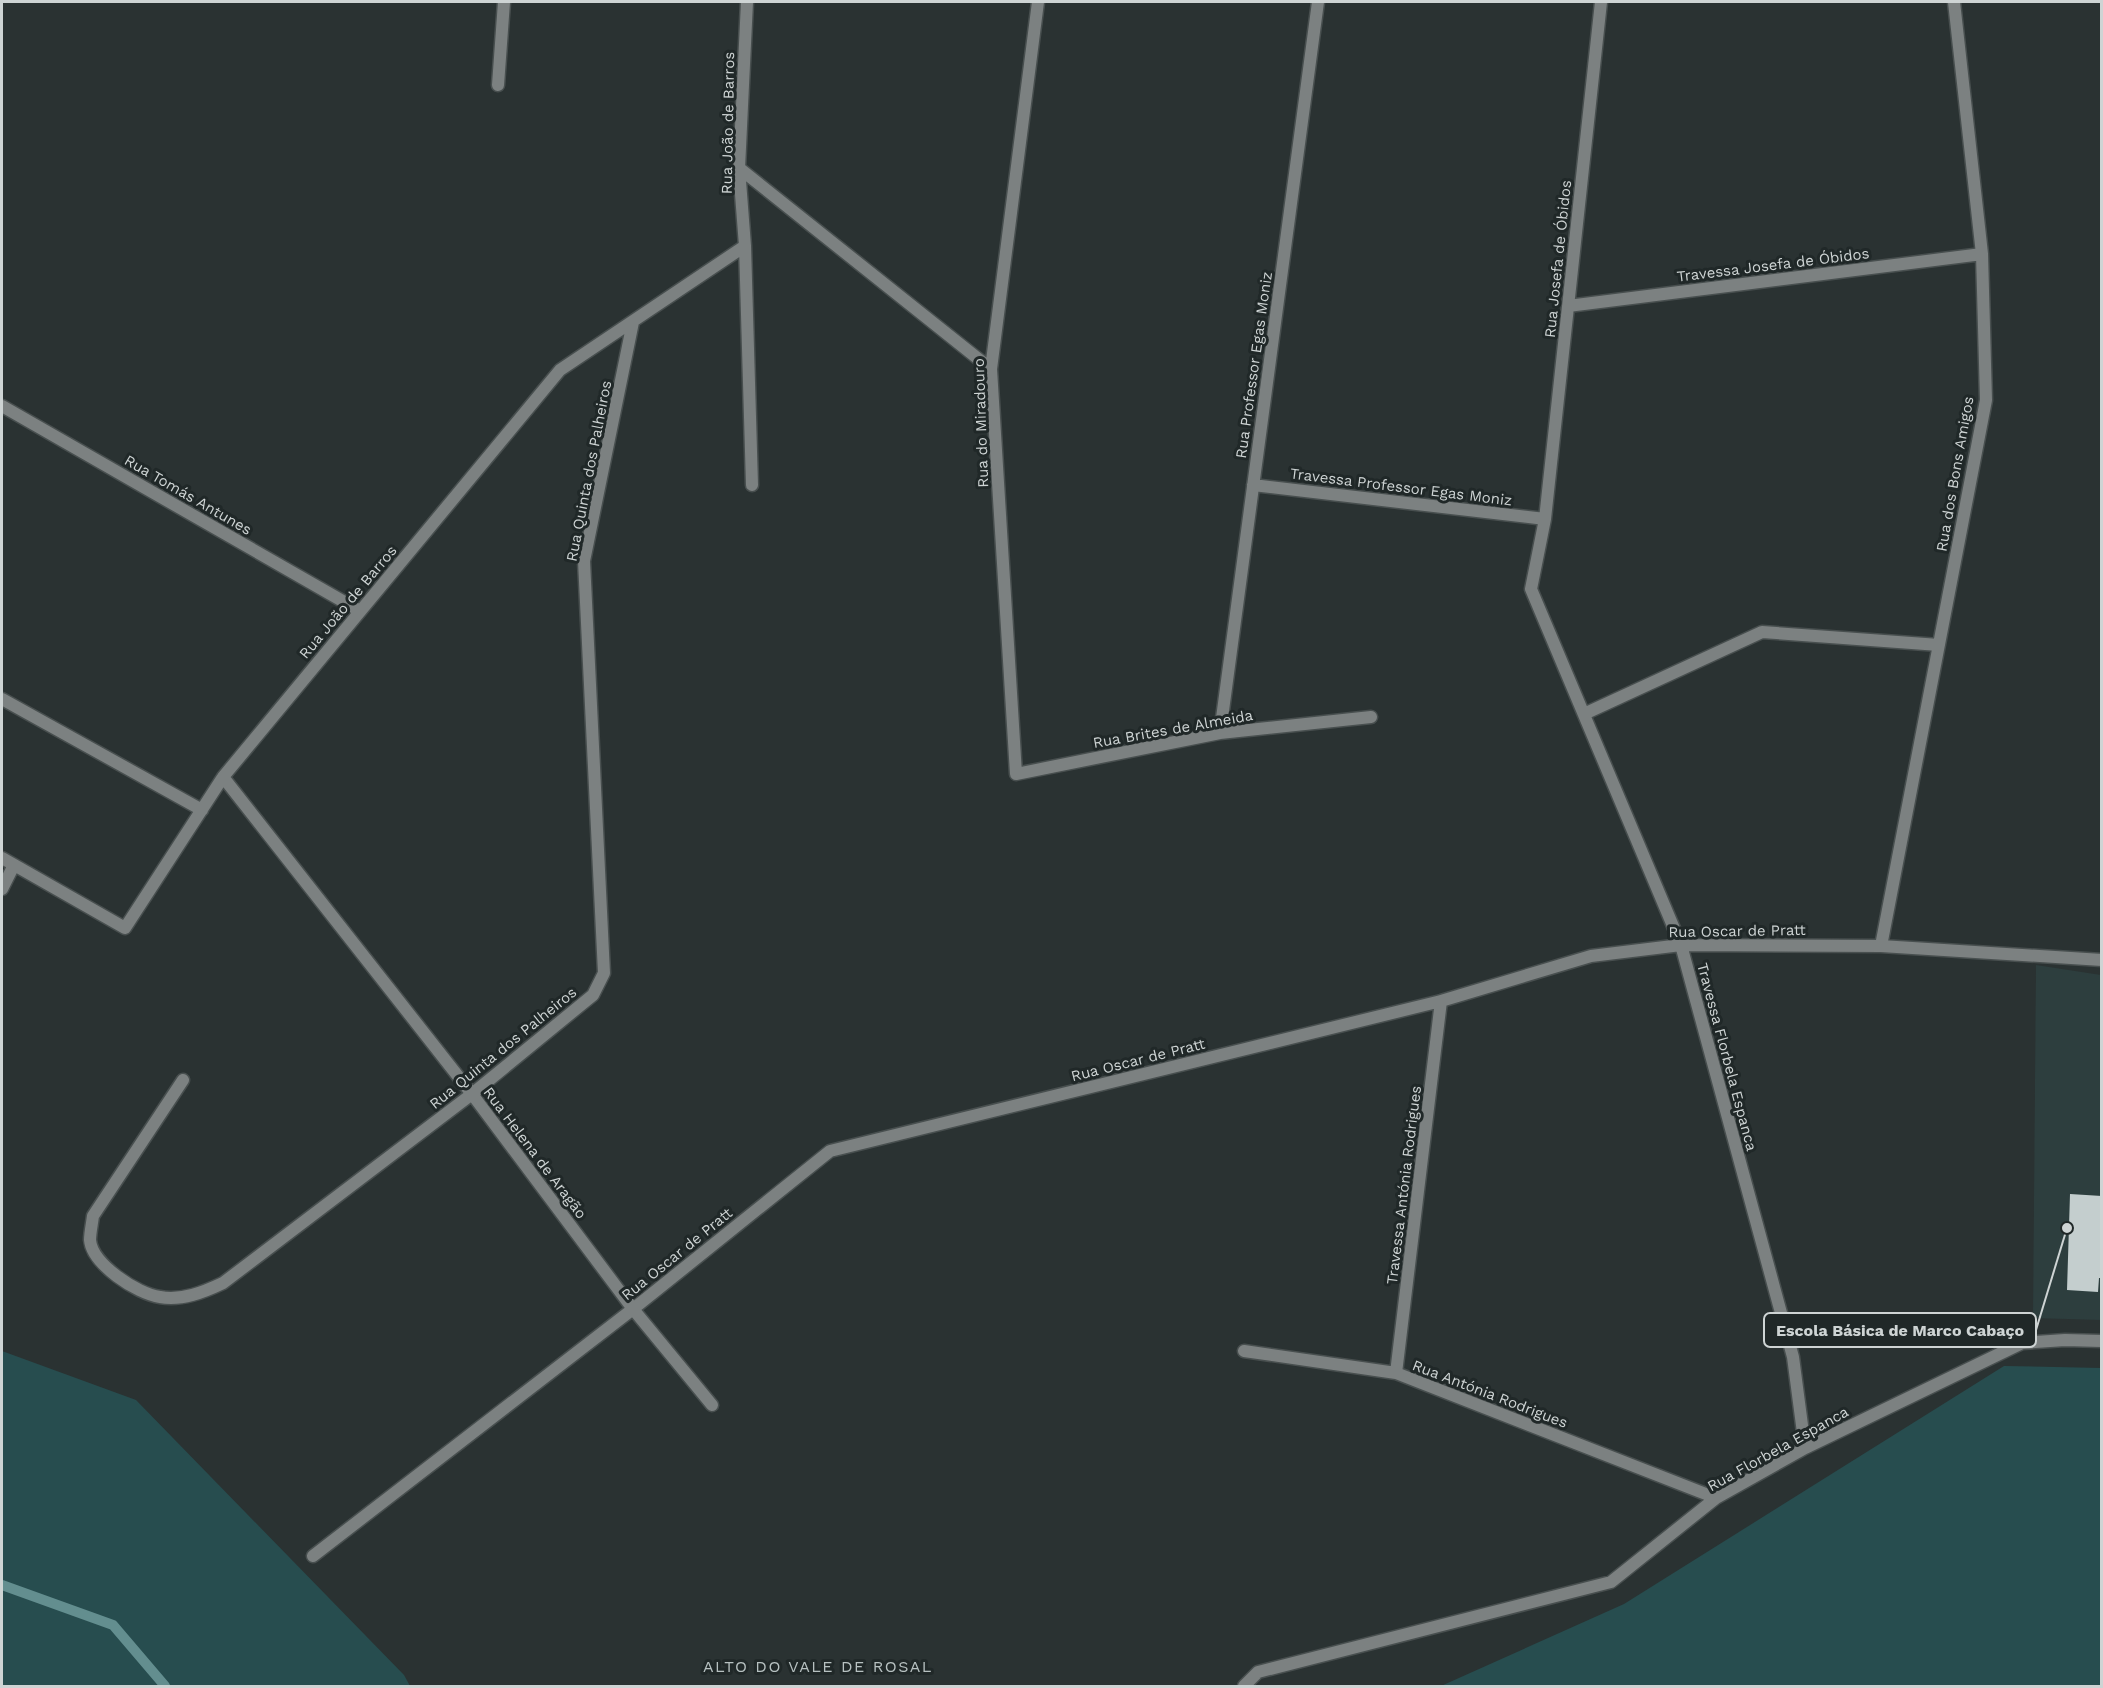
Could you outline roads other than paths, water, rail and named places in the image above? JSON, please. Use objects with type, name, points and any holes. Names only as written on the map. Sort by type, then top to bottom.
[{"type":"street","points":[[498,85],[504,2]]},
{"type":"street","name":"Rua João de Barros","points":[[747,2],[739,168],[745,246],[752,485]]},
{"type":"street","name":"Rua do Miradouro","points":[[1016,774],[991,369],[1038,2]]},
{"type":"street","name":"Rua Professor Egas Moniz","points":[[1220,733],[1318,2]]},
{"type":"street","name":"Rua Josefa de Óbidos","points":[[1545,519],[1601,2]]},
{"type":"street","name":"Rua dos Bons Amigos","points":[[1881,946],[1986,400],[1982,254],[1954,2]]},
{"type":"street","points":[[739,168],[991,369]]},
{"type":"street","name":"Rua João de Barros","points":[[2,858],[125,928],[223,777],[560,370],[745,246]]},
{"type":"street","name":"Travessa Josefa de Óbidos","points":[[1568,306],[1982,254]]},
{"type":"street","name":"Rua Quinta dos Palheiros","points":[[183,1080],[93,1216],[90,1242],[104,1266],[131,1286],[160,1298],[195,1296],[223,1283],[472,1094],[593,995],[604,973],[584,561],[633,322]]},
{"type":"street","name":"Rua Tomás Antunes","points":[[2,406],[360,611]]},
{"type":"street","name":"Travessa Professor Egas Moniz","points":[[1253,485],[1545,519]]},
{"type":"street","name":"Travessa Florbela Espanca","points":[[1545,519],[1531,589],[1681,945],[1792,1357],[1805,1448]]},
{"type":"street","points":[[1584,714],[1762,632],[1939,645]]},
{"type":"street","points":[[2,699],[202,810]]},
{"type":"street","name":"Rua Brites de Almeida","points":[[1016,774],[1220,733],[1371,717]]},
{"type":"street","name":"Rua Helena de Aragão","points":[[223,777],[472,1094],[633,1308],[712,1405]]},
{"type":"street","points":[[2,889],[14,865]]},
{"type":"street","name":"Rua Oscar de Pratt","points":[[313,1556],[633,1308],[830,1151],[1441,1000],[1591,956],[1681,945],[1881,946],[2102,960]]},
{"type":"street","name":"Travessa Antónia Rodrigues","points":[[1396,1373],[1441,1000]]},
{"type":"street","name":"Rua Florbela Espanca","points":[[1244,1686],[1258,1672],[1611,1582],[1716,1498],[1805,1448],[2022,1343],[2065,1340],[2102,1341]]},
{"type":"street","name":"Rua Antónia Rodrigues","points":[[1244,1351],[1396,1373],[1716,1498]]},
{"type":"waterway","points":[[2,1585],[113,1625],[165,1686]]},
{"type":"place","name":"Escola Básica de Marco Cabaço","points":[[2067,1228]]},
{"type":"district","name":"ALTO DO VALE DE ROSAL","points":[[818,1666]]}]
